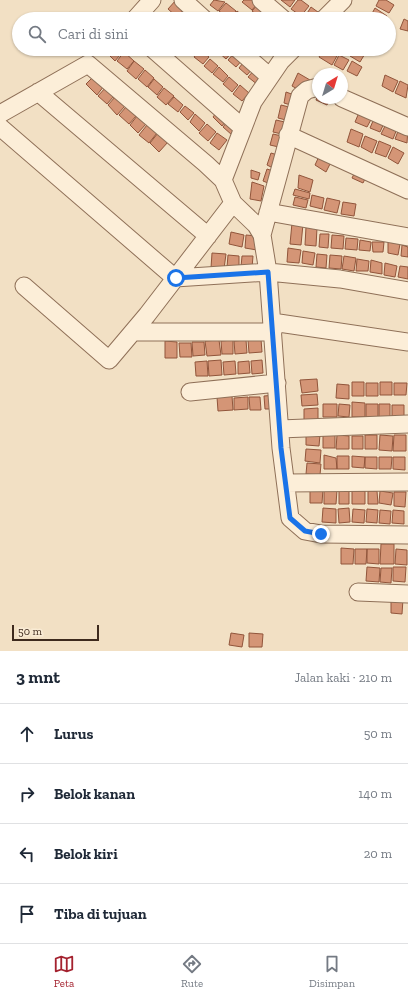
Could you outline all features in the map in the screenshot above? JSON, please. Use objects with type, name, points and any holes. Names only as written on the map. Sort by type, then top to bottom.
[{"type":"street","points":[[142,12],[152,0]]},
{"type":"street","points":[[183,0],[196,12]]},
{"type":"street","points":[[261,0],[275,12]]},
{"type":"street","points":[[331,12],[343,0]]},
{"type":"street","points":[[161,56],[243,128]]},
{"type":"street","points":[[246,56],[270,77]]},
{"type":"street","points":[[223,180],[253,102],[286,56]]},
{"type":"street","points":[[0,114],[88,64],[223,180],[233,203],[256,225],[262,235],[268,272],[280,429],[290,518],[305,531],[321,534],[408,536]]},
{"type":"street","points":[[262,235],[288,135],[300,96],[307,90],[312,89]]},
{"type":"street","points":[[38,92],[208,236]]},
{"type":"street","points":[[348,101],[408,127]]},
{"type":"street","points":[[0,127],[176,278],[268,272],[340,279],[408,291]]},
{"type":"street","points":[[288,135],[408,190]]},
{"type":"street","points":[[24,286],[109,360],[176,278],[233,203]]},
{"type":"street","points":[[268,212],[408,237]]},
{"type":"street","points":[[133,332],[272,327],[408,342]]},
{"type":"street","points":[[190,392],[277,383]]},
{"type":"street","points":[[280,429],[408,424]]},
{"type":"street","points":[[286,483],[408,482]]},
{"type":"street","points":[[358,592],[408,594]]},
{"type":"building","points":[[176,0],[185,8],[181,12],[171,12],[168,9]]},
{"type":"building","points":[[214,0],[225,2],[218,11],[210,5]]},
{"type":"building","points":[[244,0],[254,0],[258,3],[252,10],[242,2]]},
{"type":"building","points":[[281,0],[295,0],[290,7]]},
{"type":"building","points":[[298,0],[301,0],[309,6],[304,12],[295,12],[291,9]]},
{"type":"building","points":[[379,0],[386,0],[394,5],[390,12],[376,6]]},
{"type":"building","points":[[226,3],[236,11],[220,12],[219,11]]},
{"type":"building","points":[[259,3],[267,11],[253,12],[252,11]]},
{"type":"building","points":[[311,7],[318,12],[308,12]]},
{"type":"building","points":[[375,8],[381,12],[373,12]]},
{"type":"building","points":[[404,19],[408,21],[408,31],[400,29]]},
{"type":"building","points":[[110,56],[119,56],[115,61]]},
{"type":"building","points":[[121,56],[128,56],[134,61],[127,69],[117,61]]},
{"type":"building","points":[[208,56],[209,57],[203,64],[194,57]]},
{"type":"building","points":[[232,56],[242,56],[244,58],[236,67],[228,60]]},
{"type":"building","points":[[320,56],[337,56],[332,65]]},
{"type":"building","points":[[338,56],[349,60],[344,68],[339,68],[334,65]]},
{"type":"building","points":[[350,56],[364,56],[360,62]]},
{"type":"building","points":[[210,59],[218,66],[212,73],[204,66]]},
{"type":"building","points":[[246,59],[254,67],[247,75],[239,68]]},
{"type":"building","points":[[134,61],[144,69],[136,79],[127,71]]},
{"type":"building","points":[[352,61],[362,67],[357,76],[348,72]]},
{"type":"building","points":[[219,67],[228,76],[223,82],[213,74]]},
{"type":"building","points":[[256,68],[266,76],[258,85],[248,77]]},
{"type":"building","points":[[145,70],[154,78],[147,87],[138,79]]},
{"type":"building","points":[[298,73],[310,80],[307,87],[301,91],[292,86]]},
{"type":"building","points":[[385,75],[398,81],[393,92],[382,86]]},
{"type":"building","points":[[94,76],[104,86],[97,95],[86,84]]},
{"type":"building","points":[[229,77],[238,85],[232,92],[223,84]]},
{"type":"building","points":[[154,79],[163,87],[157,95],[148,87]]},
{"type":"building","points":[[400,81],[408,85],[406,98],[395,93]]},
{"type":"building","points":[[240,85],[249,93],[242,101],[233,94]]},
{"type":"building","points":[[106,87],[114,96],[107,104],[98,96]]},
{"type":"building","points":[[164,88],[174,96],[166,105],[157,97]]},
{"type":"building","points":[[286,92],[297,96],[294,106],[284,103]]},
{"type":"building","points":[[115,97],[125,106],[117,115],[108,105]]},
{"type":"building","points":[[174,97],[183,105],[178,112],[168,104]]},
{"type":"building","points":[[281,105],[293,108],[290,121],[278,118]]},
{"type":"building","points":[[185,106],[194,113],[188,120],[180,112]]},
{"type":"building","points":[[126,107],[136,116],[129,124],[119,115]]},
{"type":"building","points":[[361,108],[374,114],[367,127],[355,122]]},
{"type":"building","points":[[219,109],[229,117],[222,126],[213,117]]},
{"type":"building","points":[[195,114],[205,123],[199,131],[190,122]]},
{"type":"building","points":[[376,114],[386,119],[380,132],[370,128]]},
{"type":"building","points":[[137,116],[146,124],[138,133],[130,125]]},
{"type":"building","points":[[230,118],[239,127],[232,135],[223,127]]},
{"type":"building","points":[[276,120],[289,123],[286,135],[273,132]]},
{"type":"building","points":[[388,120],[398,126],[393,139],[381,134]]},
{"type":"building","points":[[207,124],[216,132],[208,141],[199,133]]},
{"type":"building","points":[[147,125],[157,133],[149,143],[139,135]]},
{"type":"building","points":[[400,126],[408,128],[407,143],[395,139]]},
{"type":"building","points":[[351,129],[363,134],[359,147],[347,142]]},
{"type":"building","points":[[158,133],[168,142],[159,152],[150,143]]},
{"type":"building","points":[[217,133],[227,140],[219,150],[210,143]]},
{"type":"building","points":[[273,134],[286,137],[283,148],[270,145]]},
{"type":"building","points":[[365,136],[377,141],[372,153],[361,147]]},
{"type":"building","points":[[379,141],[391,146],[386,157],[375,153]]},
{"type":"building","points":[[393,147],[404,153],[398,164],[388,158]]},
{"type":"building","points":[[321,152],[333,158],[326,172],[315,165]]},
{"type":"building","points":[[271,153],[281,156],[277,170],[267,165]]},
{"type":"building","points":[[357,168],[368,173],[363,183],[352,178]]},
{"type":"building","points":[[267,169],[276,172],[273,185],[263,181]]},
{"type":"building","points":[[251,170],[260,173],[258,180],[251,178]]},
{"type":"building","points":[[299,175],[313,180],[310,192],[298,188]]},
{"type":"building","points":[[252,182],[264,186],[261,201],[250,199]]},
{"type":"building","points":[[295,189],[310,193],[309,199],[293,195]]},
{"type":"building","points":[[312,195],[324,198],[322,209],[310,206]]},
{"type":"building","points":[[295,197],[308,200],[306,208],[293,205]]},
{"type":"building","points":[[327,198],[340,201],[337,213],[324,210]]},
{"type":"building","points":[[343,202],[356,204],[354,216],[341,214]]},
{"type":"building","points":[[292,223],[303,224],[301,245],[290,244]]},
{"type":"building","points":[[306,227],[317,228],[316,246],[305,245]]},
{"type":"building","points":[[231,232],[244,235],[242,247],[229,244]]},
{"type":"building","points":[[320,234],[329,234],[328,248],[319,247]]},
{"type":"building","points":[[246,235],[257,236],[257,250],[245,248]]},
{"type":"building","points":[[332,235],[344,236],[343,249],[331,248]]},
{"type":"building","points":[[346,238],[358,239],[357,250],[345,249]]},
{"type":"building","points":[[360,240],[371,242],[370,251],[359,250]]},
{"type":"building","points":[[372,242],[384,242],[383,252],[373,252]]},
{"type":"building","points":[[388,242],[400,244],[398,255],[388,253]]},
{"type":"building","points":[[402,245],[408,247],[408,257],[401,256]]},
{"type":"building","points":[[288,248],[301,250],[299,263],[287,262]]},
{"type":"building","points":[[303,251],[315,253],[313,265],[302,263]]},
{"type":"building","points":[[212,253],[226,254],[224,269],[211,268]]},
{"type":"building","points":[[317,254],[327,255],[326,268],[316,267]]},
{"type":"building","points":[[228,255],[239,256],[239,268],[227,267]]},
{"type":"building","points":[[330,255],[342,256],[341,269],[329,268]]},
{"type":"building","points":[[242,256],[253,256],[252,268],[241,267]]},
{"type":"building","points":[[344,256],[356,258],[354,271],[342,269]]},
{"type":"building","points":[[357,259],[369,261],[368,271],[356,271]]},
{"type":"building","points":[[371,260],[382,263],[382,274],[370,272]]},
{"type":"building","points":[[385,263],[397,266],[395,277],[384,275]]},
{"type":"building","points":[[400,266],[408,267],[408,279],[398,277]]},
{"type":"building","points":[[261,339],[262,352],[249,353],[248,340]]},
{"type":"building","points":[[219,340],[221,355],[207,356],[205,341]]},
{"type":"building","points":[[233,340],[233,354],[222,354],[221,341]]},
{"type":"building","points":[[246,340],[247,353],[235,354],[234,341]]},
{"type":"building","points":[[165,341],[177,342],[177,358],[165,358]]},
{"type":"building","points":[[192,342],[204,342],[205,355],[193,356]]},
{"type":"building","points":[[179,343],[191,343],[192,357],[180,357]]},
{"type":"building","points":[[221,360],[222,375],[209,376],[208,361]]},
{"type":"building","points":[[262,360],[263,373],[252,374],[251,361]]},
{"type":"building","points":[[207,361],[208,376],[196,376],[195,362]]},
{"type":"building","points":[[235,361],[236,374],[224,375],[223,362]]},
{"type":"building","points":[[249,361],[250,373],[238,374],[238,362]]},
{"type":"building","points":[[317,379],[318,391],[302,393],[300,380]]},
{"type":"building","points":[[352,382],[364,382],[364,396],[352,396]]},
{"type":"building","points":[[380,382],[392,382],[392,395],[380,395]]},
{"type":"building","points":[[366,383],[378,383],[378,396],[366,396]]},
{"type":"building","points":[[394,383],[407,383],[406,395],[394,395]]},
{"type":"building","points":[[337,384],[349,385],[349,399],[336,398]]},
{"type":"building","points":[[317,394],[318,405],[302,406],[301,395]]},
{"type":"building","points":[[276,395],[277,409],[265,409],[264,396]]},
{"type":"building","points":[[232,396],[233,410],[218,411],[217,397]]},
{"type":"building","points":[[248,397],[248,409],[234,410],[234,398]]},
{"type":"building","points":[[249,397],[260,397],[261,410],[250,410]]},
{"type":"building","points":[[352,402],[365,403],[365,417],[352,417]]},
{"type":"building","points":[[323,404],[337,404],[337,417],[323,417]]},
{"type":"building","points":[[339,404],[350,405],[349,417],[338,416]]},
{"type":"building","points":[[366,404],[378,404],[378,417],[366,417]]},
{"type":"building","points":[[379,404],[390,404],[390,417],[379,417]]},
{"type":"building","points":[[392,405],[404,405],[404,417],[392,418]]},
{"type":"building","points":[[318,408],[318,420],[304,421],[304,409]]},
{"type":"building","points":[[306,434],[320,435],[319,446],[306,445]]},
{"type":"building","points":[[323,435],[335,435],[335,448],[323,448]]},
{"type":"building","points":[[337,435],[349,436],[349,449],[336,449]]},
{"type":"building","points":[[365,435],[377,435],[377,449],[365,449]]},
{"type":"building","points":[[380,435],[393,436],[392,451],[379,450]]},
{"type":"building","points":[[394,435],[406,435],[406,451],[393,451]]},
{"type":"building","points":[[352,436],[363,436],[363,449],[352,449]]},
{"type":"building","points":[[306,449],[321,450],[320,463],[305,461]]},
{"type":"building","points":[[324,455],[336,458],[337,469],[324,469]]},
{"type":"building","points":[[337,456],[349,456],[349,469],[337,469]]},
{"type":"building","points":[[352,456],[365,457],[364,468],[352,467]]},
{"type":"building","points":[[365,457],[377,457],[377,469],[365,468]]},
{"type":"building","points":[[379,457],[392,457],[391,469],[379,469]]},
{"type":"building","points":[[393,457],[405,457],[405,470],[393,469]]},
{"type":"building","points":[[307,463],[321,464],[320,475],[306,474]]},
{"type":"building","points":[[310,489],[323,489],[322,503],[310,503]]},
{"type":"building","points":[[324,489],[337,490],[336,504],[324,504]]},
{"type":"building","points":[[339,490],[349,490],[349,504],[339,504]]},
{"type":"building","points":[[352,491],[365,491],[365,504],[352,504]]},
{"type":"building","points":[[368,491],[377,491],[378,504],[368,504]]},
{"type":"building","points":[[380,491],[393,493],[391,505],[379,503]]},
{"type":"building","points":[[394,492],[406,492],[405,507],[394,506]]},
{"type":"building","points":[[323,508],[336,509],[336,523],[322,522]]},
{"type":"building","points":[[349,508],[350,522],[339,523],[338,509]]},
{"type":"building","points":[[353,509],[365,510],[364,523],[352,522]]},
{"type":"building","points":[[367,509],[378,510],[377,523],[366,522]]},
{"type":"building","points":[[380,510],[391,511],[390,524],[379,523]]},
{"type":"building","points":[[393,510],[404,511],[404,524],[392,523]]},
{"type":"building","points":[[381,544],[394,544],[394,564],[380,564]]},
{"type":"building","points":[[341,548],[354,549],[353,564],[341,564]]},
{"type":"building","points":[[355,549],[367,549],[366,564],[355,564]]},
{"type":"building","points":[[367,549],[379,549],[379,564],[367,563]]},
{"type":"building","points":[[396,549],[407,550],[407,565],[395,564]]},
{"type":"building","points":[[367,567],[380,568],[379,582],[366,581]]},
{"type":"building","points":[[393,567],[406,567],[405,582],[393,581]]},
{"type":"building","points":[[381,568],[392,568],[391,583],[380,582]]},
{"type":"building","points":[[391,598],[403,599],[402,614],[391,613]]},
{"type":"building","points":[[231,633],[244,635],[242,647],[229,645]]},
{"type":"building","points":[[249,633],[263,634],[262,647],[249,647]]},
{"type":"route","points":[[176,278],[268,272],[281,448],[290,518],[305,531],[321,534]]}]
